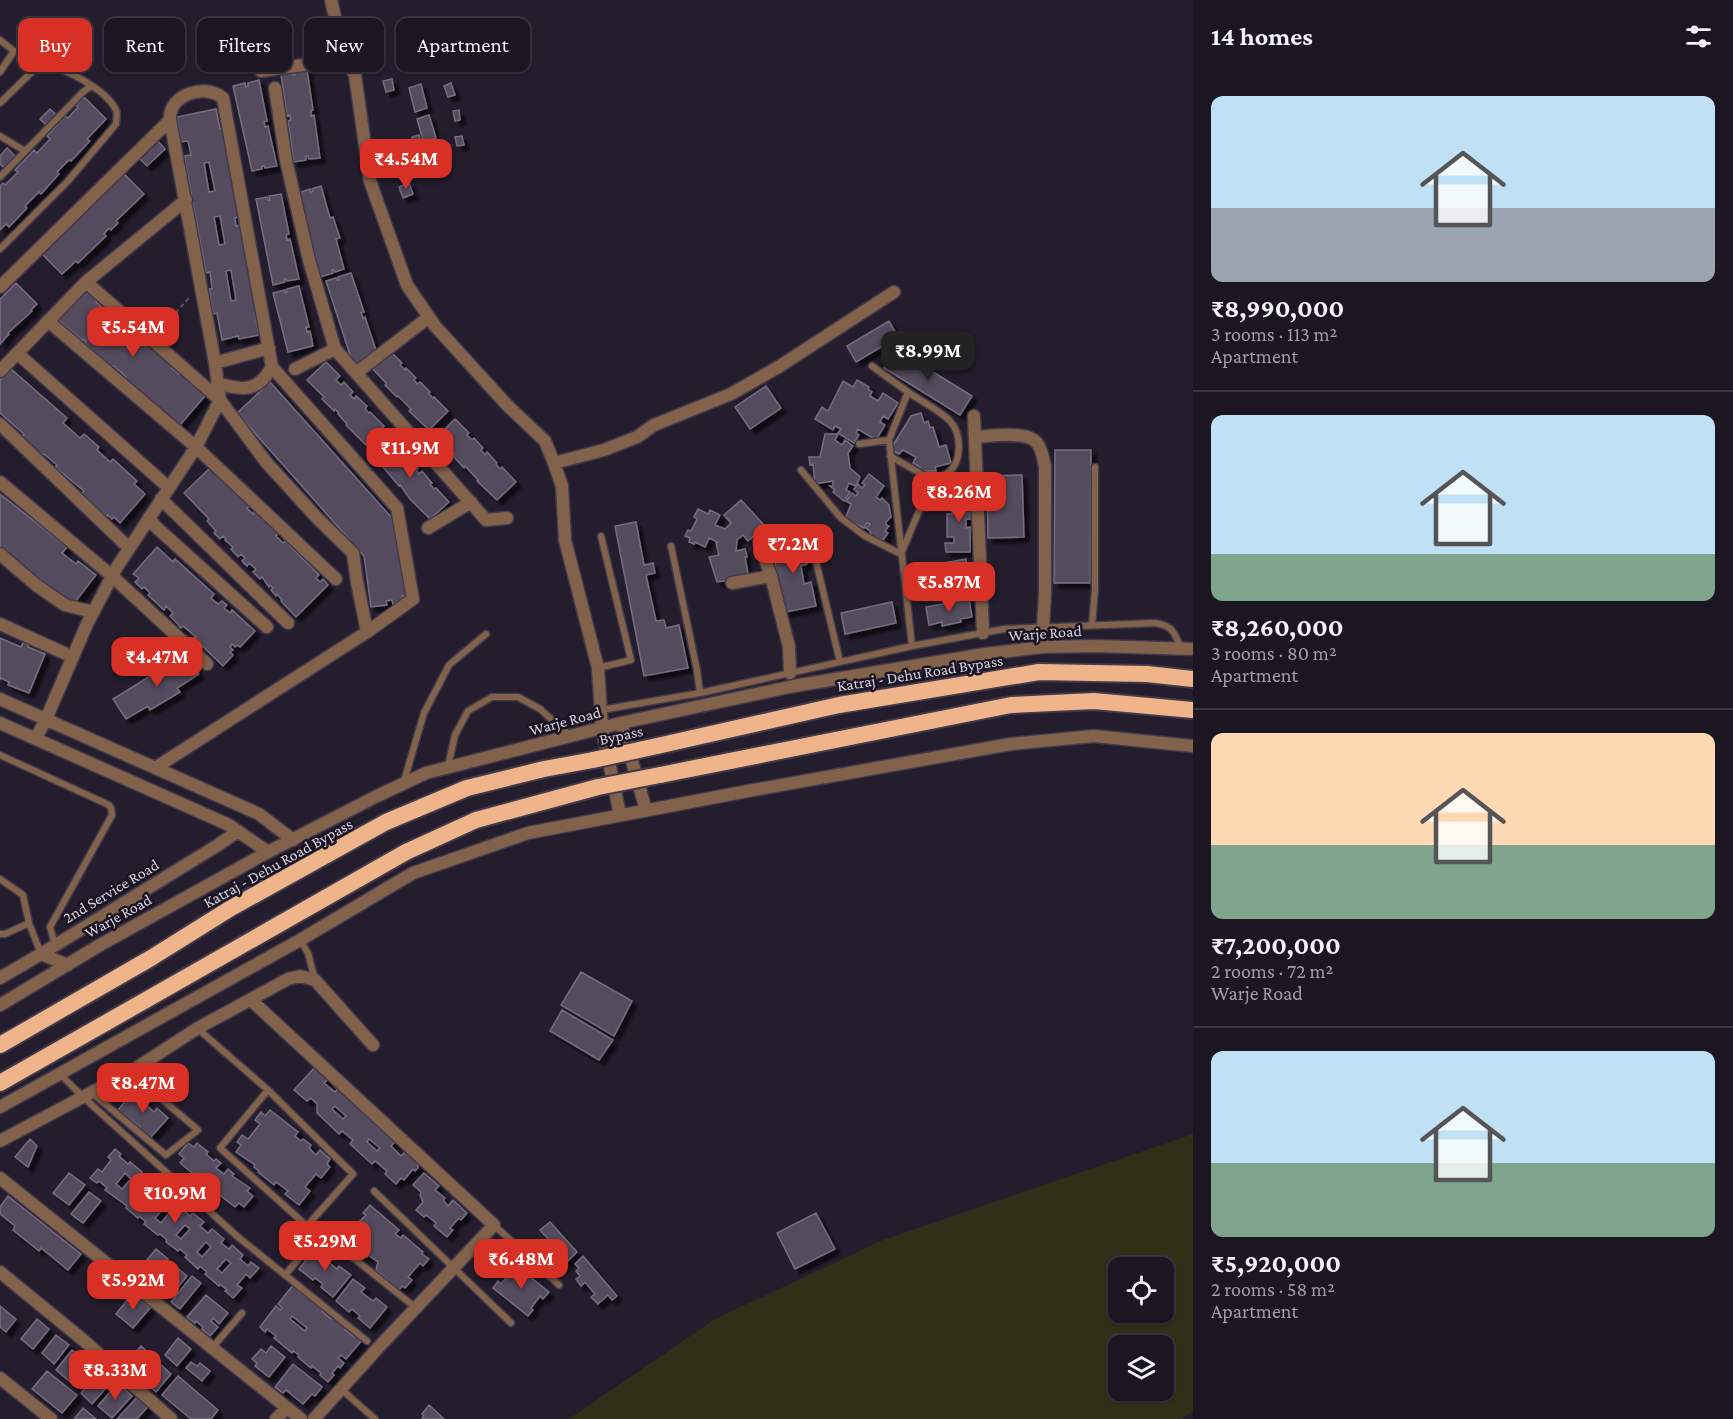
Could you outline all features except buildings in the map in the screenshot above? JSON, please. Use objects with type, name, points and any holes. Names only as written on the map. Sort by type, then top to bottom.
[{"type":"highway","name":"Katraj - Dehu Road Bypass","points":[[657,746],[839,705],[1039,672],[1147,674],[1193,679]]},
{"type":"highway","points":[[0,1083],[406,852],[476,820],[598,788],[1011,705],[1094,700],[1193,710]]},
{"type":"highway","name":"Bypass","points":[[593,760],[657,746]]},
{"type":"highway","name":"Katraj - Dehu Road Bypass","points":[[0,1045],[151,958],[231,908],[386,822],[467,788],[544,769],[593,760]]},
{"type":"street","points":[[331,0],[335,18]]},
{"type":"street","points":[[353,72],[370,181],[407,285],[435,326],[507,405],[545,441],[554,463],[562,486],[565,540],[598,669],[602,728],[620,815]]},
{"type":"street","points":[[275,88],[291,183],[309,260],[335,349],[486,520],[507,518]]},
{"type":"street","points":[[36,738],[93,612],[112,576],[196,447],[220,400],[170,120],[171,107],[184,94],[210,91],[223,98],[272,367],[397,508],[413,599],[367,632],[155,768]]},
{"type":"street","points":[[0,287],[170,120]]},
{"type":"street","points":[[0,371],[86,282],[186,200]]},
{"type":"street","points":[[86,282],[220,400],[266,462],[317,518],[353,553],[367,632]]},
{"type":"street","points":[[554,463],[615,446],[637,437],[654,425],[731,394],[780,366],[894,292]]},
{"type":"street","points":[[356,373],[429,316]]},
{"type":"street","points":[[48,321],[196,447],[336,579]]},
{"type":"street","points":[[215,363],[269,348]]},
{"type":"street","points":[[295,369],[335,349]]},
{"type":"street","points":[[17,353],[168,487]]},
{"type":"street","points":[[218,383],[231,387],[249,388],[265,380],[272,367]]},
{"type":"street","points":[[974,416],[983,633]]},
{"type":"street","points":[[0,424],[129,548]]},
{"type":"street","points":[[975,437],[1024,435],[1036,441],[1042,451],[1045,466],[1045,594],[1042,627]]},
{"type":"street","points":[[0,482],[112,576],[207,664]]},
{"type":"street","points":[[161,499],[288,623]]},
{"type":"street","points":[[428,528],[471,502]]},
{"type":"street","points":[[149,517],[155,526],[267,627]]},
{"type":"street","points":[[759,542],[771,576],[789,647],[790,673]]},
{"type":"street","points":[[0,554],[36,585],[65,605],[93,612]]},
{"type":"street","points":[[732,583],[771,576]]},
{"type":"street","points":[[0,624],[73,657]]},
{"type":"street","name":"Warje Road","points":[[0,1005],[100,945],[268,852],[426,773],[621,723],[794,686],[985,654],[1042,647],[1187,649]]},
{"type":"street","points":[[0,699],[259,814],[293,840]]},
{"type":"street","points":[[0,723],[229,825],[268,852]]},
{"type":"street","points":[[621,723],[646,810]]},
{"type":"street","points":[[0,1107],[300,940],[413,873],[528,833],[1011,744],[1094,736],[1193,746]]},
{"type":"street","name":"2nd Service Road","points":[[0,978],[238,831]]},
{"type":"street","points":[[41,954],[68,965]]},
{"type":"street","points":[[0,1141],[130,1072],[198,1028],[288,979],[300,976],[315,980],[373,1045]]},
{"type":"street","points":[[251,1000],[494,1225],[314,1419]]},
{"type":"street","points":[[0,1178],[301,1419]]},
{"type":"street","points":[[0,1272],[82,1339],[171,1419]]},
{"type":"street","points":[[0,1378],[51,1419]]},
{"type":"street","points":[[276,1419],[287,1408]]},
{"type":"lane","points":[[0,40],[14,51],[0,72]]},
{"type":"lane","points":[[0,103],[41,63],[74,74],[105,95],[117,111],[116,124],[68,181],[0,249]]},
{"type":"lane","points":[[0,177],[83,92],[92,86]]},
{"type":"lane","points":[[0,136],[25,151]]},
{"type":"lane","points":[[872,366],[950,420],[956,430],[958,458],[954,467],[947,474],[932,480],[901,554]]},
{"type":"lane","points":[[908,392],[889,440],[912,646]]},
{"type":"lane","points":[[860,444],[889,440]]},
{"type":"lane","points":[[890,456],[932,480]]},
{"type":"lane","points":[[1092,625],[1095,589],[1095,466]]},
{"type":"lane","points":[[801,471],[841,518],[865,536],[901,554]]},
{"type":"lane","points":[[598,669],[631,660],[601,536]]},
{"type":"lane","points":[[671,546],[698,670],[700,693]]},
{"type":"lane","points":[[814,553],[840,662]]},
{"type":"lane","points":[[601,710],[700,693],[1004,628],[1155,623],[1173,630],[1187,649]]},
{"type":"lane","points":[[403,784],[424,713],[449,665],[486,634]]},
{"type":"lane","points":[[448,768],[455,735],[468,711],[492,697],[518,697],[540,709],[570,737]]},
{"type":"lane","points":[[0,755],[109,805],[111,808],[112,815],[50,927],[55,945]]},
{"type":"lane","points":[[0,879],[23,895],[29,922],[41,954]]},
{"type":"lane","points":[[0,934],[5,934],[29,922]]},
{"type":"lane","points":[[300,940],[308,953],[315,980]]},
{"type":"lane","points":[[198,1028],[268,1090],[352,1174],[307,1226],[220,1148],[268,1090]]},
{"type":"lane","points":[[60,1074],[166,1155],[198,1130],[130,1072]]},
{"type":"lane","points":[[87,1095],[238,1237],[367,1341]]},
{"type":"lane","points":[[374,1191],[511,1323]]},
{"type":"lane","points":[[494,1225],[559,1286]]},
{"type":"lane","points":[[285,1275],[321,1232],[416,1308]]},
{"type":"lane","points":[[212,1348],[242,1313]]},
{"type":"lane","points":[[341,1389],[375,1419]]},
{"type":"path","points":[[150,339],[201,285]]},
{"type":"green space","points":[[1193,1134],[1193,1411],[1182,1419],[569,1419],[715,1319],[883,1240]]}]
